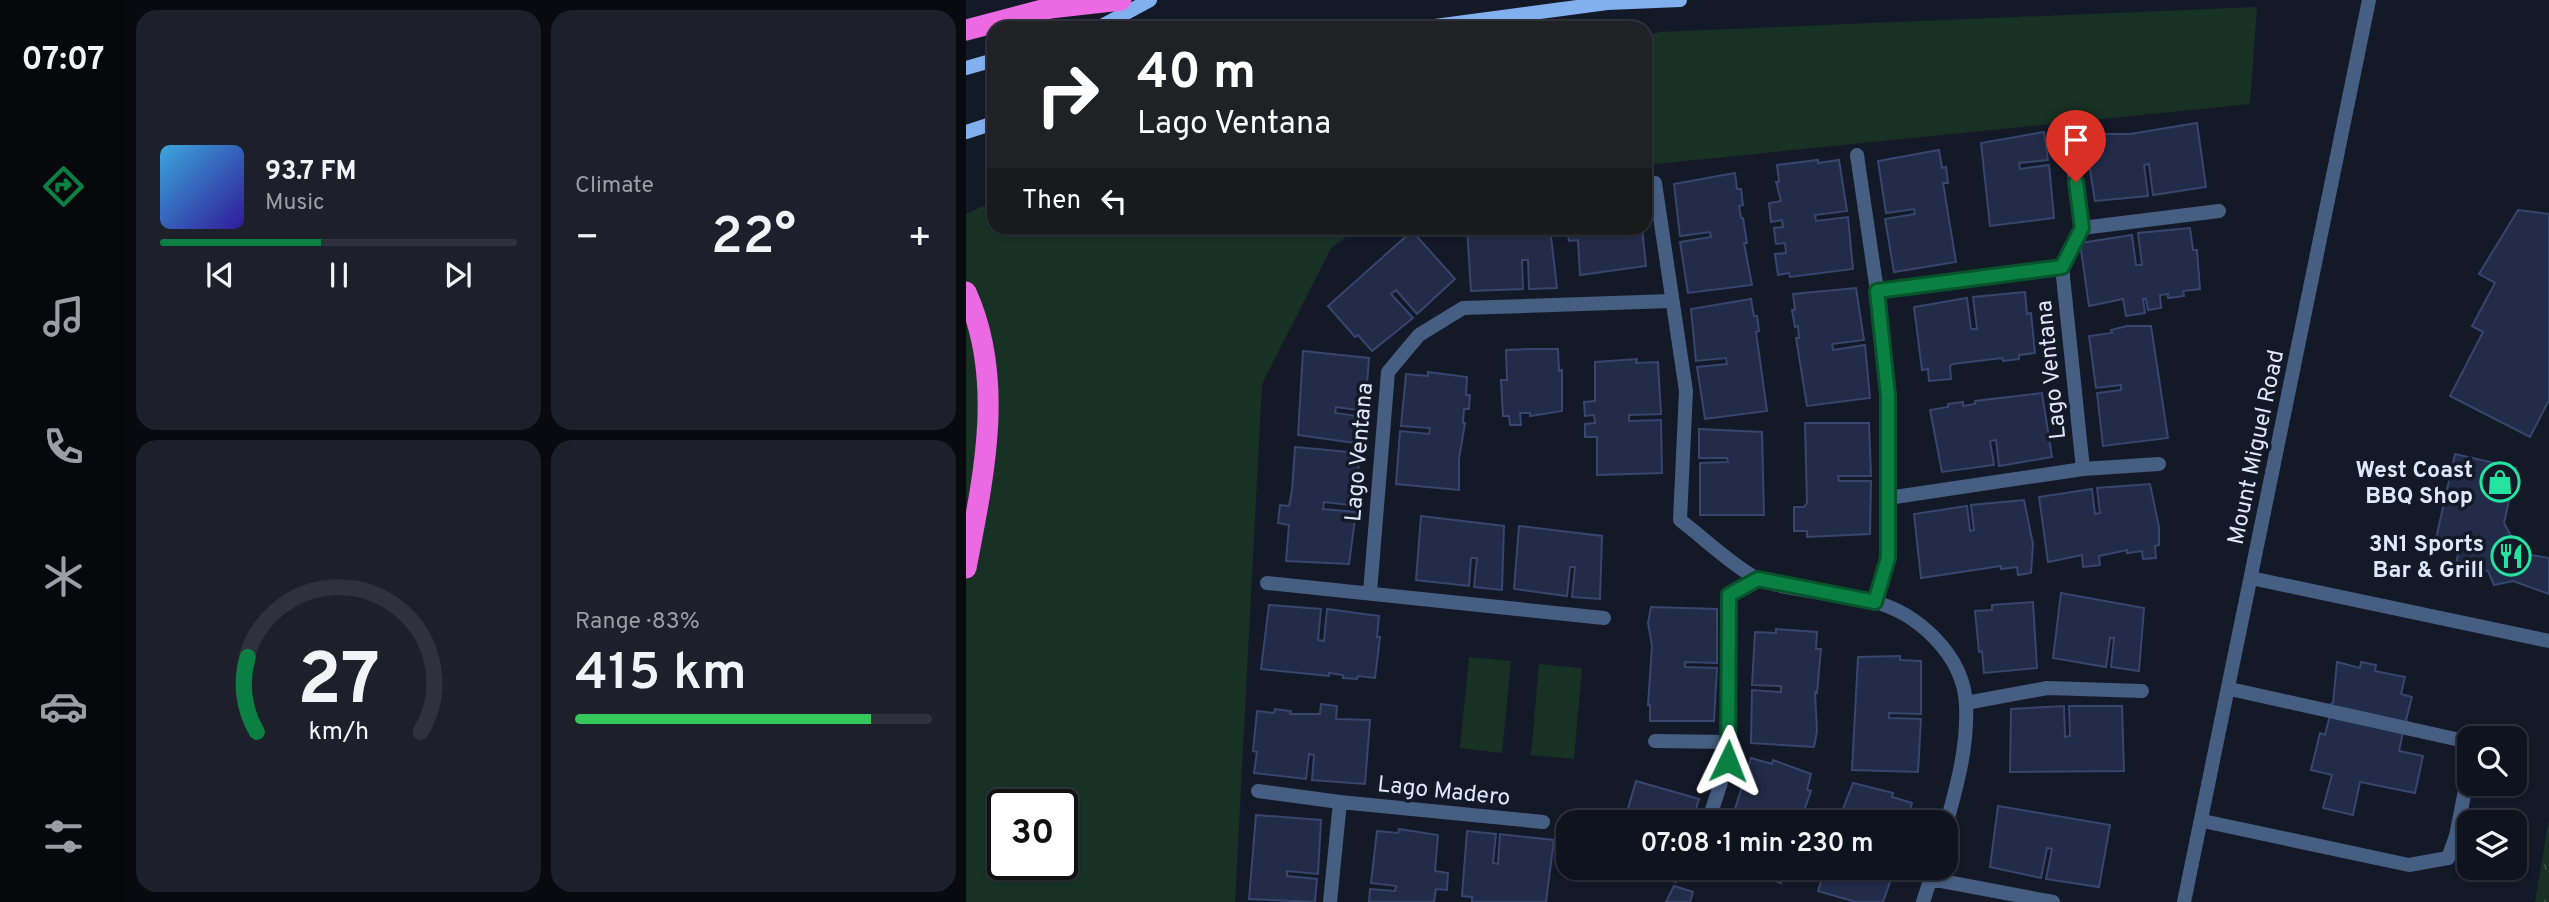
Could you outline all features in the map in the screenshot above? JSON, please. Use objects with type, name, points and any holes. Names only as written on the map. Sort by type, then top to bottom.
[{"type":"highway","points":[[1000,21],[1050,8],[1121,0]]},
{"type":"highway","points":[[966,30],[987,24]]},
{"type":"highway","points":[[966,292],[984,360],[988,424],[982,488],[966,568]]},
{"type":"main road","points":[[1111,21],[1150,0]]},
{"type":"main road","points":[[1472,21],[1607,3],[1680,0]]},
{"type":"main road","points":[[966,68],[987,62]]},
{"type":"main road","points":[[966,132],[987,125]]},
{"type":"street","name":"Mount Miguel Road","points":[[2184,902],[2203,821],[2369,0]]},
{"type":"street","points":[[2069,136],[2082,228],[2219,211]]},
{"type":"street","points":[[1857,155],[1877,291],[1888,395],[1888,558],[1875,602]]},
{"type":"street","points":[[1656,183],[1686,391],[1680,520],[1758,579],[1875,602],[1917,621],[1939,641],[1958,673],[1966,703],[1961,774],[1950,810]]},
{"type":"street","name":"Lago Ventana","points":[[2082,228],[2062,267],[2083,469]]},
{"type":"street","name":"Lago Ventana","points":[[1877,291],[2062,267]]},
{"type":"street","name":"Lago Ventana","points":[[1370,592],[1388,372],[1419,335],[1463,308],[1671,301]]},
{"type":"street","name":"Lago Ventana","points":[[1888,498],[2083,469],[2159,464]]},
{"type":"street","points":[[2251,578],[2549,641]]},
{"type":"street","points":[[1712,810],[1728,761],[1729,595],[1758,579]]},
{"type":"street","points":[[1267,583],[1604,618]]},
{"type":"street","points":[[1966,703],[2047,688],[2142,691]]},
{"type":"street","points":[[2230,689],[2457,739]]},
{"type":"street","points":[[1655,741],[1728,742]]},
{"type":"street","name":"Lago Madero","points":[[1258,791],[1543,822]]},
{"type":"street","points":[[2203,821],[2409,865],[2448,858],[2456,836],[2464,796]]},
{"type":"street","points":[[1330,902],[1340,802]]},
{"type":"street","points":[[1958,879],[2053,902]]},
{"type":"street","points":[[1923,902],[1931,880]]},
{"type":"green space","points":[[2257,7],[2250,104],[1652,164],[1652,34]]},
{"type":"green space","points":[[987,204],[987,235],[1349,235],[1331,248],[1262,384],[1235,902],[966,902],[966,214]]},
{"type":"green space","points":[[1469,657],[1511,661],[1502,753],[1460,748]]},
{"type":"green space","points":[[1539,664],[1582,668],[1574,759],[1531,755]]},
{"type":"green space","points":[[2549,820],[2549,902],[2535,902]]},
{"type":"building","points":[[2197,123],[2206,187],[2153,195],[2149,164],[2144,165],[2148,196],[2095,201],[2085,140],[2101,138],[2101,134],[2130,134]]},
{"type":"building","points":[[2044,132],[2048,160],[2019,163],[2020,169],[2049,165],[2054,218],[1990,226],[1981,143]]},
{"type":"building","points":[[1939,150],[1942,168],[1946,167],[1948,183],[1943,183],[1956,262],[1894,272],[1885,219],[1915,214],[1914,209],[1886,213],[1878,161]]},
{"type":"building","points":[[1818,160],[1818,163],[1839,160],[1847,211],[1815,215],[1816,221],[1848,217],[1853,269],[1790,277],[1789,273],[1778,275],[1775,254],[1786,253],[1785,243],[1776,244],[1774,228],[1783,227],[1782,220],[1771,222],[1769,203],[1781,201],[1776,182],[1779,182],[1777,165]]},
{"type":"building","points":[[1735,173],[1737,189],[1741,189],[1743,205],[1739,206],[1752,285],[1688,293],[1680,242],[1711,237],[1710,232],[1680,236],[1674,184]]},
{"type":"building","points":[[2518,210],[2549,214],[2549,400],[2530,437],[2450,396],[2483,332],[2472,326],[2495,283],[2479,274]]},
{"type":"building","points":[[2190,228],[2193,250],[2197,250],[2200,289],[2183,291],[2184,296],[2168,298],[2168,294],[2160,295],[2161,308],[2148,310],[2146,299],[2143,299],[2145,313],[2126,316],[2123,299],[2089,306],[2080,243],[2132,235],[2136,265],[2142,265],[2138,233]]},
{"type":"building","points":[[1408,235],[1416,235],[1455,279],[1417,314],[1396,290],[1391,294],[1413,318],[1372,351],[1358,335],[1355,337],[1328,306]]},
{"type":"building","points":[[1467,235],[1551,235],[1557,288],[1529,289],[1528,260],[1522,260],[1523,289],[1471,291]]},
{"type":"building","points":[[1568,235],[1643,235],[1646,266],[1580,275],[1578,240],[1569,241]]},
{"type":"building","points":[[1856,288],[1864,340],[1832,344],[1833,350],[1865,345],[1870,398],[1807,406],[1796,338],[1799,338],[1798,326],[1795,327],[1792,310],[1795,310],[1793,294]]},
{"type":"building","points":[[2025,292],[2027,314],[2031,313],[2035,353],[2019,355],[2019,359],[2003,361],[2002,358],[1953,364],[1950,366],[1951,379],[1929,381],[1928,369],[1922,370],[1914,307],[1967,298],[1971,329],[1977,329],[1973,297]]},
{"type":"building","points":[[1751,299],[1754,316],[1757,316],[1759,331],[1756,332],[1767,411],[1705,419],[1697,367],[1727,364],[1726,358],[1696,361],[1691,309]]},
{"type":"building","points":[[2127,326],[2151,326],[2168,438],[2103,446],[2097,393],[2121,390],[2121,385],[2096,388],[2089,336],[2112,333],[2111,330]]},
{"type":"building","points":[[1558,349],[1559,371],[1562,370],[1562,411],[1530,416],[1530,413],[1520,413],[1521,425],[1510,425],[1509,416],[1503,416],[1501,380],[1507,380],[1506,350]]},
{"type":"building","points":[[1303,351],[1369,358],[1365,411],[1336,407],[1335,413],[1365,417],[1362,444],[1298,435]]},
{"type":"building","points":[[1637,359],[1636,363],[1658,362],[1661,414],[1629,415],[1629,421],[1661,420],[1662,473],[1597,475],[1597,437],[1585,437],[1585,424],[1595,423],[1594,415],[1585,416],[1584,402],[1595,401],[1595,362]]},
{"type":"building","points":[[1428,372],[1467,377],[1466,395],[1470,395],[1469,409],[1464,409],[1459,490],[1396,484],[1400,431],[1429,434],[1430,428],[1401,426],[1406,374],[1428,376]]},
{"type":"building","points":[[2042,393],[2052,457],[1999,466],[1996,440],[1990,441],[1994,465],[1942,472],[1930,410],[1948,407],[1948,404],[1963,402],[1963,406],[1975,404],[1975,401]]},
{"type":"building","points":[[1805,423],[1869,423],[1871,476],[1838,476],[1839,481],[1871,481],[1870,534],[1807,537],[1807,531],[1794,531],[1794,507],[1804,507],[1807,503]]},
{"type":"building","points":[[1699,429],[1762,432],[1764,515],[1700,515],[1700,463],[1728,462],[1727,458],[1699,458]]},
{"type":"building","points":[[1295,447],[1359,453],[1357,506],[1324,502],[1323,509],[1356,512],[1349,564],[1286,561],[1289,525],[1278,523],[1280,505],[1289,506]]},
{"type":"building","points":[[2455,454],[2516,468],[2504,523],[2517,547],[2531,555],[2549,558],[2549,594],[2513,581],[2494,585],[2488,571],[2456,564],[2459,549],[2435,543]]},
{"type":"building","points":[[2150,484],[2159,527],[2159,545],[2155,546],[2156,558],[2143,559],[2142,551],[2127,553],[2127,550],[2099,556],[2100,565],[2083,567],[2082,555],[2048,562],[2039,497],[2092,489],[2095,514],[2100,513],[2097,488]]},
{"type":"building","points":[[2024,500],[2033,544],[2031,573],[2018,575],[2017,567],[2001,569],[2001,566],[1921,578],[1914,514],[1967,506],[1970,531],[1974,530],[1971,505]]},
{"type":"building","points":[[1421,516],[1504,526],[1502,590],[1474,587],[1477,558],[1471,558],[1469,586],[1416,580]]},
{"type":"building","points":[[1519,526],[1602,536],[1600,599],[1572,597],[1575,567],[1570,567],[1567,596],[1514,589]]},
{"type":"building","points":[[2061,593],[2144,608],[2139,671],[2111,667],[2114,638],[2110,638],[2106,667],[2053,658]]},
{"type":"building","points":[[2033,602],[2037,668],[1984,673],[1975,611],[1992,610],[1992,605]]},
{"type":"building","points":[[1269,605],[1321,609],[1318,640],[1324,641],[1327,609],[1379,616],[1377,637],[1380,637],[1375,678],[1343,678],[1343,675],[1329,673],[1329,676],[1261,669]]},
{"type":"building","points":[[1651,607],[1717,609],[1717,663],[1685,662],[1685,667],[1717,668],[1714,721],[1650,721],[1648,705],[1652,646],[1648,623]]},
{"type":"building","points":[[1776,629],[1817,632],[1816,649],[1821,649],[1817,693],[1815,692],[1817,731],[1814,747],[1751,743],[1752,690],[1781,692],[1781,686],[1752,685],[1755,632],[1776,633]]},
{"type":"building","points":[[1900,656],[1900,660],[1921,661],[1921,714],[1889,713],[1889,718],[1921,719],[1918,772],[1852,770],[1858,657]]},
{"type":"building","points":[[2337,662],[2360,668],[2361,662],[2376,665],[2375,671],[2405,677],[2401,694],[2412,697],[2406,720],[2409,725],[2404,727],[2399,751],[2423,756],[2415,793],[2360,782],[2353,815],[2323,808],[2332,775],[2311,770],[2320,733],[2325,735],[2331,711],[2327,706],[2333,703]]},
{"type":"building","points":[[1321,704],[1337,706],[1336,719],[1370,720],[1365,784],[1312,780],[1314,755],[1309,754],[1306,779],[1254,773],[1257,711],[1274,713],[1275,709],[1291,711],[1290,714],[1320,714]]},
{"type":"building","points":[[2064,706],[2065,737],[2070,736],[2069,706],[2122,706],[2124,771],[2010,772],[2011,709]]},
{"type":"building","points":[[1751,758],[1772,764],[1773,760],[1811,774],[1807,790],[1811,791],[1804,810],[1735,809]]},
{"type":"building","points":[[1636,781],[1699,799],[1696,810],[1628,810]]},
{"type":"building","points":[[1853,783],[1893,793],[1892,797],[1912,803],[1910,810],[1843,810]]},
{"type":"building","points":[[1998,806],[2110,825],[2099,887],[2046,879],[2052,849],[2047,848],[2041,878],[1990,867]]},
{"type":"building","points":[[1256,815],[1321,820],[1318,874],[1287,871],[1287,876],[1317,879],[1315,902],[1249,899]]},
{"type":"building","points":[[1399,829],[1438,835],[1435,871],[1448,873],[1447,890],[1436,889],[1434,902],[1369,902],[1370,889],[1395,891],[1396,886],[1371,883],[1377,831],[1398,833]]},
{"type":"building","points":[[1467,831],[1496,834],[1493,863],[1498,864],[1500,834],[1554,840],[1546,902],[1472,902],[1472,897],[1462,896]]},
{"type":"building","points":[[1821,880],[1891,880],[1883,902],[1856,902],[1818,891]]},
{"type":"building","points":[[1674,886],[1693,892],[1690,902],[1666,902]]},
{"type":"place","name":"West Coast BBQ Shop","points":[[2500,482]]},
{"type":"place","name":"3N1 Sports Bar & Grill","points":[[2511,556]]},
{"type":"route","points":[[1728,761],[1729,595],[1758,579],[1875,602],[1888,558],[1888,395],[1877,291],[2062,267],[2082,228],[2076,182]]}]
